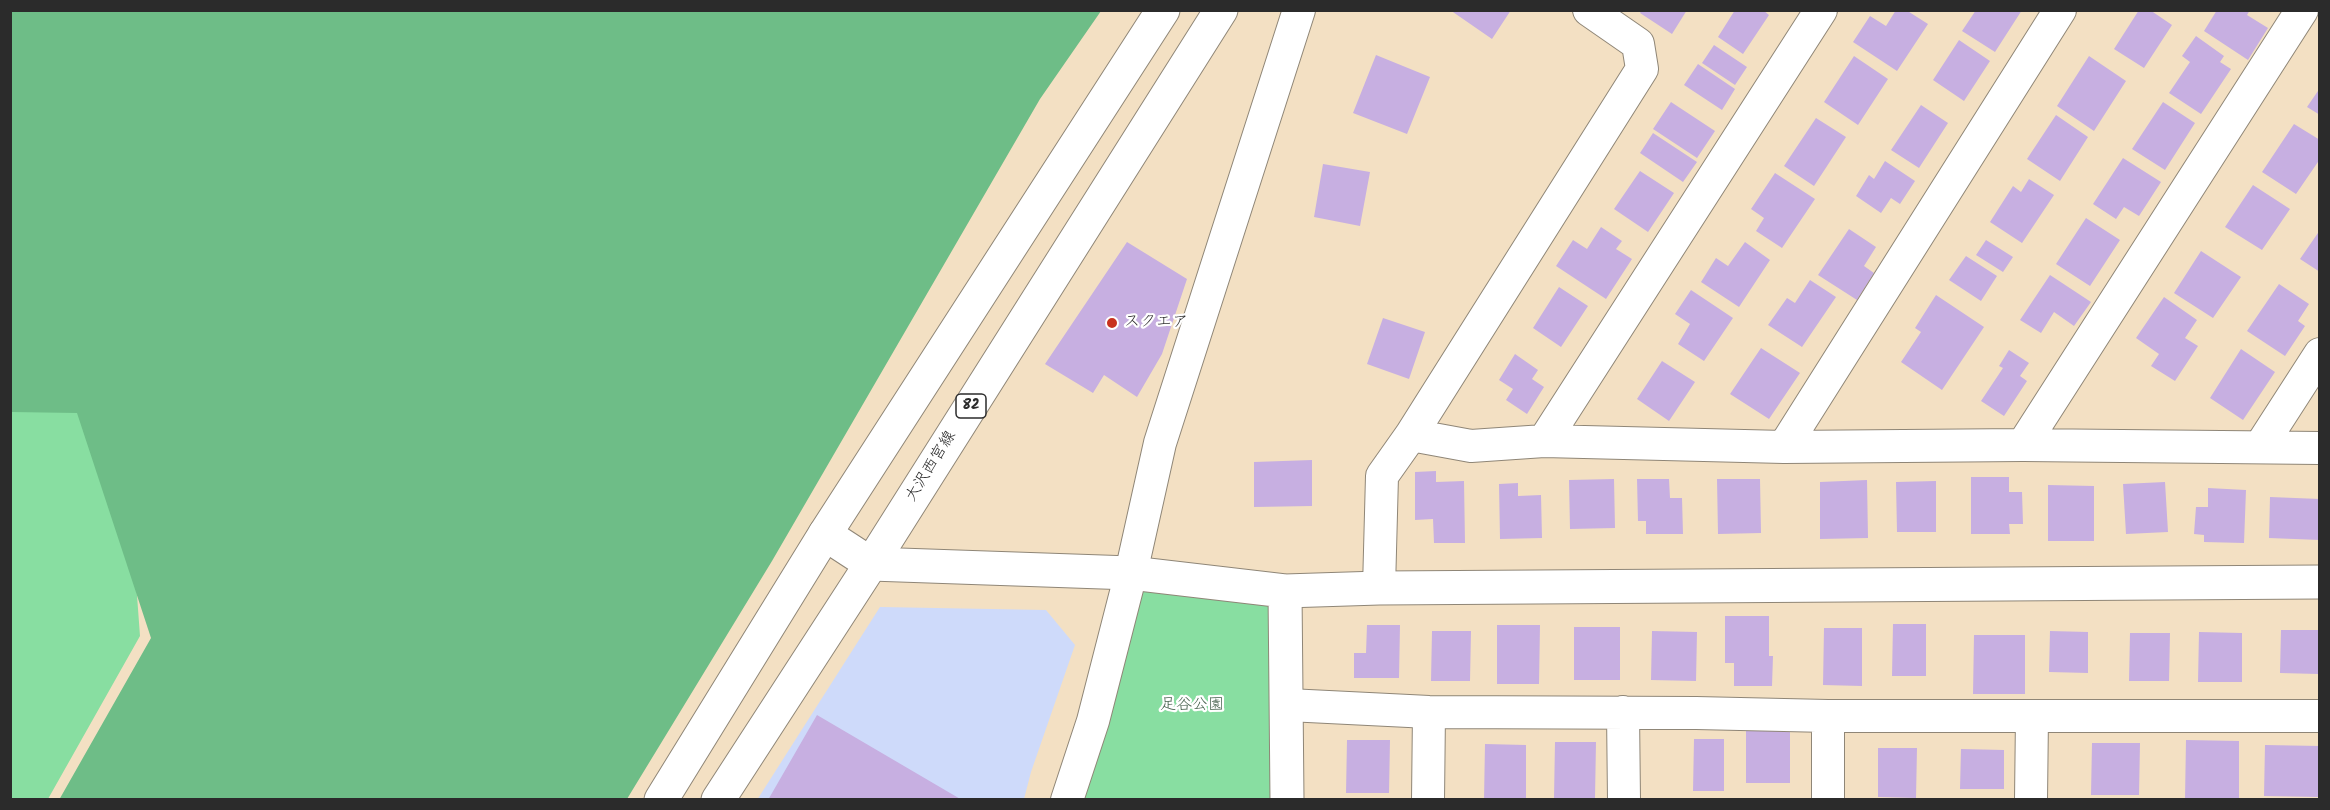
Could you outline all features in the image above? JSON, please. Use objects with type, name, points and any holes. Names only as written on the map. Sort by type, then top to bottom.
[{"type":"main road","points":[[661,800],[825,534],[1163,10]]},
{"type":"main road","name":"大沢西宮線","points":[[718,800],[871,564],[1221,10]]},
{"type":"main road","points":[[825,534],[871,564],[1131,573],[1285,591],[1379,588],[2319,582]]},
{"type":"main road","points":[[1285,591],[1288,705],[1287,800]]},
{"type":"street","points":[[1067,800],[1093,721],[1131,573],[1160,443],[1299,10]]},
{"type":"street","points":[[1379,588],[1382,476],[1411,435],[1642,69],[1638,44],[1589,10]]},
{"type":"street","points":[[1544,441],[1821,10]]},
{"type":"street","points":[[1784,447],[2060,10]]},
{"type":"street","points":[[2023,445],[2302,10]]},
{"type":"street","points":[[2260,447],[2319,354]]},
{"type":"street","points":[[1411,435],[1471,446],[1544,441],[1784,447],[2023,445],[2319,448]]},
{"type":"street","points":[[1288,705],[1429,712],[1623,712],[1828,716],[2319,716]]},
{"type":"street","points":[[1428,800],[1429,712]]},
{"type":"street","points":[[1623,712],[1624,800]]},
{"type":"street","points":[[1828,716],[1828,800]]},
{"type":"street","points":[[2031,800],[2032,716]]},
{"type":"shaded area","points":[[880,607],[1046,610],[1075,645],[1031,772],[1024,799],[757,800]]},
{"type":"green space","points":[[11,10],[1101,11],[1040,99],[772,561],[627,799],[59,800],[151,638],[77,413],[11,412]]},
{"type":"green space","points":[[10,140],[108,202],[140,636],[48,799],[11,799]]},
{"type":"green space","name":"足谷公園","points":[[1131,573],[1285,591],[1285,799],[1074,800]]},
{"type":"building","points":[[1450,10],[1511,10],[1492,39]]},
{"type":"building","points":[[1642,10],[1687,10],[1672,34],[1640,13]]},
{"type":"building","points":[[1735,10],[1763,10],[1769,15],[1743,54],[1718,37]]},
{"type":"building","points":[[1896,10],[1906,10],[1928,24],[1897,71],[1853,42],[1870,16],[1886,26]]},
{"type":"building","points":[[1976,10],[2022,10],[1995,52],[1962,31]]},
{"type":"building","points":[[2139,10],[2150,10],[2172,25],[2144,68],[2114,49]]},
{"type":"building","points":[[2217,10],[2250,10],[2247,15],[2268,28],[2248,60],[2204,31]]},
{"type":"building","points":[[2196,36],[2224,56],[2220,62],[2231,69],[2201,114],[2169,93],[2190,62],[2182,56]]},
{"type":"building","points":[[1959,40],[1990,61],[1964,101],[1933,80]]},
{"type":"building","points":[[1714,45],[1747,67],[1735,85],[1702,63]]},
{"type":"building","points":[[1376,55],[1430,77],[1407,134],[1353,113]]},
{"type":"building","points":[[1854,56],[1888,79],[1858,125],[1824,102]]},
{"type":"building","points":[[2089,56],[2126,81],[2094,131],[2057,106]]},
{"type":"building","points":[[1698,64],[1735,89],[1722,110],[1684,85]]},
{"type":"building","points":[[2320,88],[2320,115],[2307,107]]},
{"type":"building","points":[[1671,102],[1715,131],[1697,158],[1653,129]]},
{"type":"building","points":[[2163,102],[2195,123],[2165,170],[2132,149]]},
{"type":"building","points":[[1921,105],[1948,123],[1919,168],[1891,150]]},
{"type":"building","points":[[2056,115],[2088,137],[2060,181],[2027,159]]},
{"type":"building","points":[[1816,118],[1846,137],[1814,186],[1784,166]]},
{"type":"building","points":[[2294,124],[2320,140],[2320,159],[2296,194],[2262,172]]},
{"type":"building","points":[[1653,133],[1697,162],[1683,182],[1640,153]]},
{"type":"building","points":[[2123,158],[2161,182],[2139,216],[2124,207],[2116,219],[2093,204]]},
{"type":"building","points":[[1885,161],[1915,181],[1900,204],[1891,198],[1881,213],[1856,196],[1869,175],[1874,179]]},
{"type":"building","points":[[1323,164],[1370,172],[1360,226],[1314,217]]},
{"type":"building","points":[[1640,171],[1674,193],[1648,232],[1614,209]]},
{"type":"building","points":[[1775,173],[1815,199],[1782,248],[1756,231],[1764,218],[1751,209]]},
{"type":"building","points":[[2029,179],[2054,195],[2022,243],[1990,222],[2013,186],[2021,192]]},
{"type":"building","points":[[2253,185],[2290,209],[2262,250],[2225,227]]},
{"type":"building","points":[[2086,218],[2120,240],[2090,286],[2056,264]]},
{"type":"building","points":[[1601,227],[1622,241],[1616,249],[1632,259],[1606,299],[1556,266],[1573,240],[1587,249]]},
{"type":"building","points":[[1849,229],[1876,247],[1864,266],[1874,273],[1857,300],[1818,275]]},
{"type":"building","points":[[2320,230],[2320,272],[2300,259]]},
{"type":"building","points":[[1986,240],[2013,257],[2003,272],[1976,255]]},
{"type":"building","points":[[1127,242],[1187,279],[1162,354],[1137,397],[1104,375],[1093,393],[1045,364]]},
{"type":"building","points":[[1745,242],[1770,260],[1739,307],[1701,282],[1716,258],[1728,266]]},
{"type":"building","points":[[2201,251],[2241,277],[2213,318],[2174,293]]},
{"type":"building","points":[[1966,256],[1997,276],[1981,301],[1949,280]]},
{"type":"building","points":[[2050,275],[2091,302],[2074,326],[2054,312],[2041,333],[2020,320]]},
{"type":"building","points":[[1810,280],[1836,297],[1802,347],[1768,325],[1787,298],[1795,303]]},
{"type":"building","points":[[2279,284],[2309,304],[2298,321],[2305,326],[2285,356],[2247,331]]},
{"type":"building","points":[[1559,287],[1588,306],[1561,347],[1533,328]]},
{"type":"building","points":[[1691,290],[1733,318],[1704,361],[1678,344],[1690,324],[1675,314]]},
{"type":"building","points":[[1936,295],[1984,327],[1942,390],[1901,362],[1921,332],[1915,328]]},
{"type":"building","points":[[2164,297],[2197,320],[2185,338],[2198,346],[2175,381],[2151,366],[2159,354],[2136,338]]},
{"type":"building","points":[[1383,318],[1425,332],[1409,379],[1367,364]]},
{"type":"building","points":[[1761,348],[1800,373],[1769,419],[1730,394]]},
{"type":"building","points":[[2241,349],[2275,372],[2243,420],[2210,398]]},
{"type":"building","points":[[2009,350],[2029,363],[2020,376],[2027,381],[2004,416],[1981,401],[2003,368],[1999,366]]},
{"type":"building","points":[[1515,354],[1538,370],[1532,379],[1544,387],[1527,414],[1506,400],[1513,389],[1499,380]]},
{"type":"building","points":[[1662,361],[1695,382],[1669,421],[1637,399]]},
{"type":"building","points":[[1312,460],[1312,506],[1254,507],[1254,462]]},
{"type":"building","points":[[1436,471],[1436,482],[1464,481],[1465,543],[1434,543],[1433,519],[1415,520],[1415,472]]},
{"type":"building","points":[[1971,477],[2009,477],[2009,492],[2022,492],[2023,524],[2009,524],[2010,534],[1971,534]]},
{"type":"building","points":[[1614,479],[1615,528],[1570,529],[1569,480]]},
{"type":"building","points":[[1637,479],[1669,479],[1670,498],[1682,498],[1683,534],[1646,534],[1646,521],[1638,521]]},
{"type":"building","points":[[1717,479],[1760,479],[1761,533],[1718,534]]},
{"type":"building","points":[[1867,480],[1868,538],[1820,539],[1820,482]]},
{"type":"building","points":[[1936,481],[1936,532],[1897,532],[1896,482]]},
{"type":"building","points":[[2165,482],[2168,532],[2126,534],[2123,484]]},
{"type":"building","points":[[1518,483],[1518,496],[1541,495],[1542,538],[1500,539],[1499,484]]},
{"type":"building","points":[[2048,485],[2094,486],[2094,541],[2048,541]]},
{"type":"building","points":[[2208,488],[2246,490],[2244,543],[2204,542],[2204,535],[2194,534],[2196,507],[2208,507]]},
{"type":"building","points":[[2270,497],[2320,499],[2320,540],[2269,538]]},
{"type":"building","points":[[1725,616],[1769,616],[1769,656],[1773,656],[1772,686],[1734,686],[1734,663],[1725,663]]},
{"type":"building","points":[[1893,624],[1926,624],[1926,676],[1892,676]]},
{"type":"building","points":[[1367,625],[1400,625],[1399,678],[1354,678],[1354,653],[1366,653]]},
{"type":"building","points":[[1497,625],[1540,625],[1539,684],[1497,684]]},
{"type":"building","points":[[1574,627],[1620,627],[1620,680],[1574,680]]},
{"type":"building","points":[[1824,628],[1862,628],[1862,686],[1823,685]]},
{"type":"building","points":[[2281,630],[2318,630],[2318,674],[2280,673]]},
{"type":"building","points":[[1432,631],[1471,631],[1470,681],[1431,681]]},
{"type":"building","points":[[1652,631],[1697,632],[1696,681],[1651,680]]},
{"type":"building","points":[[2050,631],[2088,632],[2088,673],[2049,672]]},
{"type":"building","points":[[2199,632],[2242,633],[2242,682],[2198,682]]},
{"type":"building","points":[[2130,633],[2170,633],[2169,681],[2129,681]]},
{"type":"building","points":[[1974,635],[2025,635],[2025,694],[1973,694]]},
{"type":"building","points":[[817,715],[962,800],[768,800]]},
{"type":"building","points":[[1746,728],[1790,728],[1790,783],[1746,783]]},
{"type":"building","points":[[1694,739],[1724,739],[1724,791],[1693,791]]},
{"type":"building","points":[[1347,740],[1390,740],[1389,793],[1346,793]]},
{"type":"building","points":[[2186,740],[2239,741],[2239,800],[2185,799]]},
{"type":"building","points":[[1555,742],[1596,742],[1595,798],[1554,798]]},
{"type":"building","points":[[2092,743],[2140,743],[2139,795],[2091,795]]},
{"type":"building","points":[[1485,744],[1526,745],[1526,800],[1484,800]]},
{"type":"building","points":[[2265,745],[2320,746],[2318,797],[2264,796]]},
{"type":"building","points":[[1878,748],[1917,748],[1916,798],[1878,797]]},
{"type":"building","points":[[1961,749],[2004,750],[2004,789],[1960,789]]},
{"type":"place","name":"スクエア","points":[[1112,323]]}]
